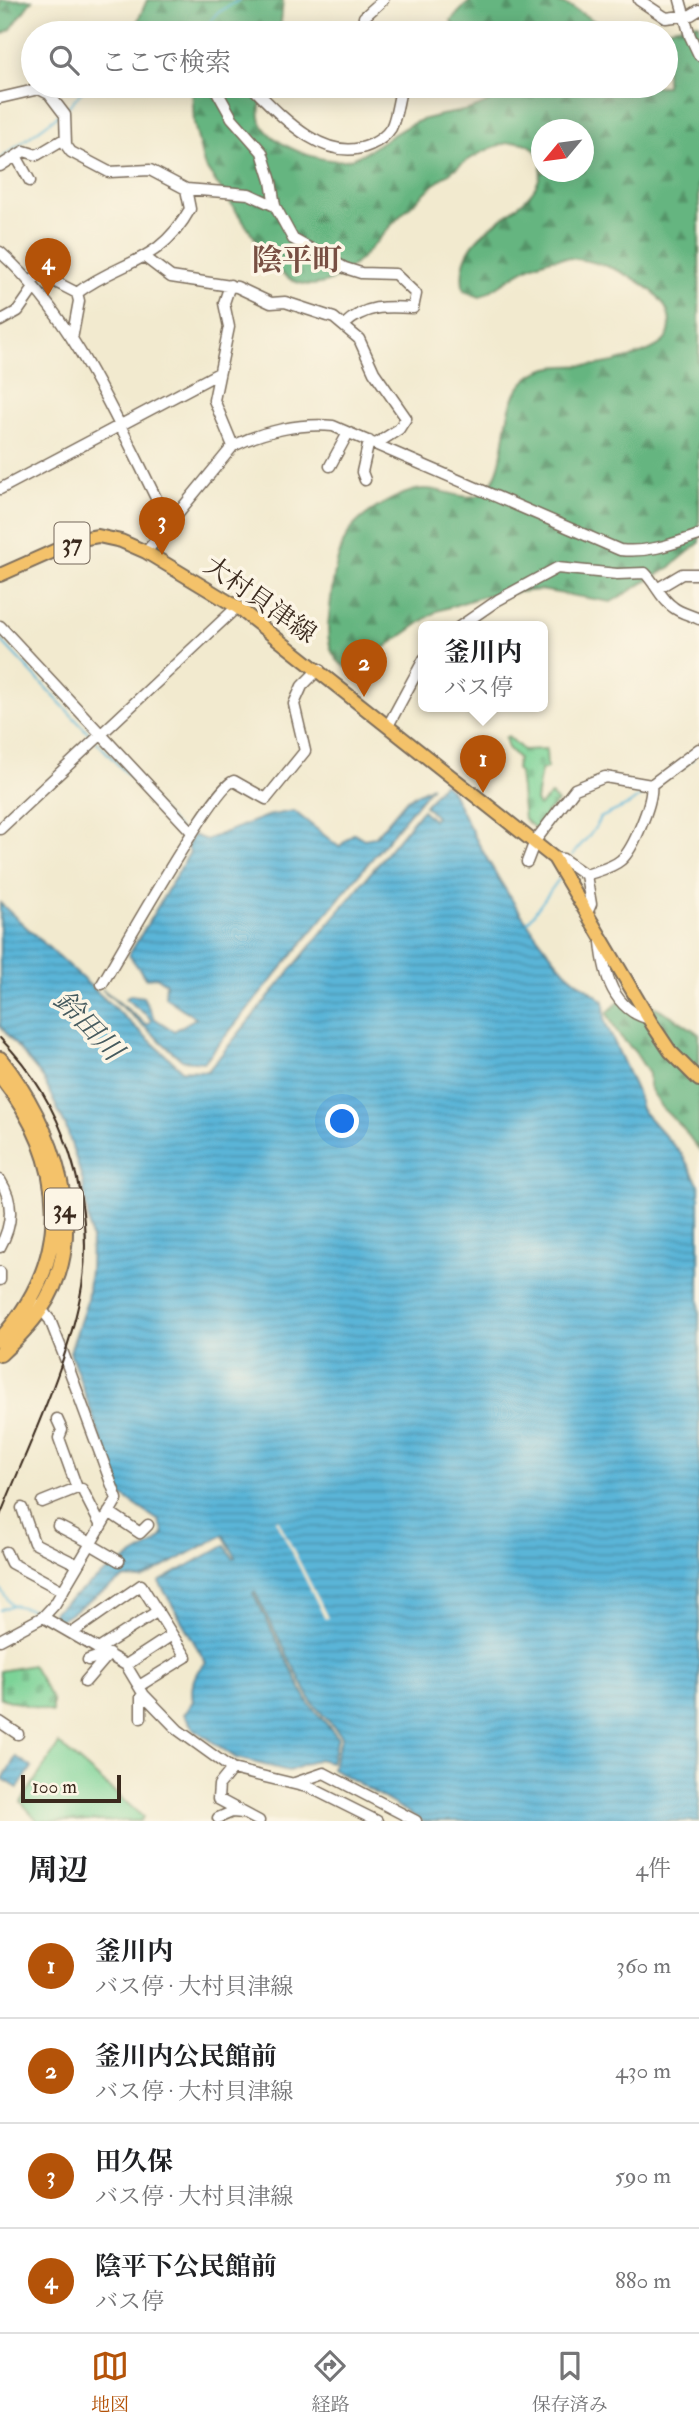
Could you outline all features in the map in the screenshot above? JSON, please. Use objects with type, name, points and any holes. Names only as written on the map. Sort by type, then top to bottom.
[{"type":"highway","name":"34","points":[[0,1059],[36,1112],[51,1148],[64,1196],[60,1261],[37,1304],[0,1354]]},
{"type":"highway","name":"34","points":[[0,1075],[23,1109],[37,1138],[51,1186],[55,1215],[52,1243],[37,1304],[0,1340]]},
{"type":"main road","name":"大村貝津線","points":[[0,575],[81,539],[98,536],[121,541],[146,552],[237,607],[389,724],[554,858],[649,1019],[670,1051],[698,1080]]},
{"type":"street","points":[[364,21],[364,17],[383,0]]},
{"type":"street","points":[[639,0],[666,18],[684,16],[699,10]]},
{"type":"street","points":[[680,0],[699,55]]},
{"type":"street","points":[[0,98],[21,93]]},
{"type":"street","points":[[51,98],[65,115],[64,139],[71,152],[109,172],[150,170],[186,189],[249,194],[275,206]]},
{"type":"street","points":[[221,98],[232,118],[261,152],[275,206],[293,239],[345,268],[361,273],[395,274],[416,294],[413,308],[382,306],[366,310],[344,325]]},
{"type":"street","points":[[264,98],[296,129],[344,150],[364,148],[383,138],[392,127],[399,98]]},
{"type":"street","points":[[0,166],[24,150],[37,155],[64,139]]},
{"type":"street","points":[[16,156],[30,181]]},
{"type":"street","points":[[77,293],[109,273],[146,258],[169,239],[187,215],[191,200],[186,189]]},
{"type":"street","points":[[0,252],[33,285],[72,339],[169,524]]},
{"type":"street","points":[[146,258],[172,277],[230,285],[271,303],[285,303],[317,310],[344,325],[359,339],[373,372],[405,418],[399,429],[373,443],[362,472],[365,480]]},
{"type":"street","points":[[0,321],[18,312],[40,274],[77,293],[79,301],[72,339]]},
{"type":"street","points":[[230,285],[224,303],[229,327],[214,400],[233,446]]},
{"type":"street","points":[[0,489],[219,373]]},
{"type":"street","points":[[146,552],[233,446],[251,437],[318,425],[333,426],[620,550],[639,552],[663,548],[699,535]]},
{"type":"street","points":[[330,466],[348,433]]},
{"type":"street","points":[[468,621],[498,600],[557,568],[617,574],[637,571],[645,573],[660,587],[662,596],[672,607],[699,619]]},
{"type":"street","points":[[660,587],[682,574],[699,573]]},
{"type":"street","points":[[0,829],[237,607]]},
{"type":"street","points":[[0,626],[97,739],[192,833]]},
{"type":"street","points":[[102,984],[192,833],[229,781],[266,799],[305,751],[294,704],[302,686],[318,669]]},
{"type":"street","points":[[389,724],[418,670]]},
{"type":"street","points":[[570,884],[584,874],[623,859],[652,788],[699,749]]},
{"type":"street","points":[[527,862],[535,841],[569,795],[587,783],[616,776],[652,788]]},
{"type":"street","points":[[500,831],[513,823]]},
{"type":"street","points":[[554,858],[563,859],[584,874],[590,904],[587,913]]},
{"type":"street","points":[[0,1180],[11,1208],[7,1234],[0,1247]]},
{"type":"street","points":[[0,1272],[0,1280]]},
{"type":"street","points":[[0,1640],[46,1615],[117,1499],[50,1321],[37,1304]]},
{"type":"street","points":[[57,1419],[62,1430],[59,1438],[77,1488]]},
{"type":"street","points":[[42,1502],[77,1488],[82,1489],[101,1526]]},
{"type":"street","points":[[22,1508],[34,1543],[78,1565]]},
{"type":"street","points":[[109,1512],[139,1532],[148,1525]]},
{"type":"street","points":[[58,1526],[119,1561]]},
{"type":"street","points":[[5,1552],[11,1563],[63,1591]]},
{"type":"street","points":[[72,1633],[141,1585],[186,1657],[142,1690],[141,1718]]},
{"type":"street","points":[[88,1660],[97,1657],[158,1612]]},
{"type":"street","points":[[46,1615],[126,1665],[142,1690],[178,1730],[232,1769],[295,1783],[327,1794],[377,1821]]},
{"type":"street","points":[[126,1665],[173,1635]]},
{"type":"street","points":[[85,1682],[104,1651]]},
{"type":"street","points":[[0,1722],[18,1734]]},
{"type":"street","points":[[232,1769],[219,1785],[218,1799],[259,1821]]},
{"type":"street","points":[[295,1783],[324,1773],[416,1821]]},
{"type":"street","points":[[218,1818],[232,1812],[247,1813]]},
{"type":"green space","points":[[0,0],[32,0],[11,29],[0,35]]},
{"type":"green space","points":[[147,0],[283,0],[281,21],[138,21]]},
{"type":"green space","points":[[471,0],[552,0],[571,7],[594,21],[451,21]]},
{"type":"green space","points":[[699,24],[699,543],[669,568],[611,602],[540,590],[487,595],[437,611],[423,621],[418,621],[418,624],[360,665],[347,668],[336,658],[330,646],[328,624],[337,564],[343,543],[353,527],[381,505],[414,491],[431,489],[466,497],[481,494],[495,476],[512,403],[527,379],[552,367],[598,365],[641,354],[663,342],[668,336],[670,324],[667,310],[658,297],[628,275],[610,267],[574,259],[550,259],[539,263],[480,297],[464,291],[463,270],[468,253],[491,226],[520,204],[537,182],[594,182],[594,119],[531,119],[531,147],[522,142],[501,145],[454,169],[408,208],[360,259],[344,272],[328,282],[311,285],[293,281],[275,267],[204,165],[194,123],[193,98],[262,98],[261,122],[266,131],[287,146],[328,160],[350,159],[419,121],[474,108],[494,98],[678,98],[678,27]]},
{"type":"green space","points":[[508,736],[523,750],[546,749],[547,768],[541,770],[536,801],[539,806],[551,795],[558,802],[545,814],[549,820],[538,831],[524,819],[519,773],[516,769],[518,758],[508,748],[505,738]]},
{"type":"green space","points":[[622,999],[653,1006],[699,1034],[699,1150],[682,1127],[661,1107],[649,1086],[649,1074],[635,1052],[618,1034],[607,1013]]},
{"type":"green space","points":[[32,1665],[52,1699],[52,1712],[0,1698],[0,1671]]},
{"type":"green space","points":[[59,1744],[143,1817],[140,1821],[38,1821],[21,1802]]},
{"type":"water","name":"鈴田川","points":[[443,783],[451,790],[475,838],[516,907],[548,951],[565,971],[604,1001],[605,1022],[637,1092],[641,1109],[683,1156],[699,1185],[699,1821],[423,1821],[332,1768],[342,1736],[312,1703],[255,1592],[253,1593],[309,1704],[338,1737],[331,1762],[318,1759],[289,1771],[236,1758],[193,1728],[184,1714],[193,1701],[192,1690],[196,1675],[206,1663],[159,1582],[225,1545],[233,1558],[236,1557],[223,1535],[142,1579],[124,1578],[58,1621],[53,1618],[53,1612],[103,1574],[157,1542],[164,1533],[159,1521],[121,1495],[70,1352],[87,1301],[90,1270],[91,1239],[83,1182],[66,1127],[43,1078],[0,1026],[0,903],[182,1070],[208,1071],[422,810],[433,820],[436,817],[425,806]]},
{"type":"water","points":[[432,786],[204,1062],[182,1060],[102,989],[147,1025],[151,1021],[149,1017],[126,999],[130,995],[143,997],[154,1018],[174,1031],[196,1018],[165,997],[166,983],[156,977],[146,978],[129,955],[190,852],[187,847],[193,835],[206,840],[267,816],[294,811],[339,847],[354,833],[364,839],[375,837],[407,799]]},
{"type":"water","points":[[16,1757],[32,1767],[18,1788],[3,1779]]},
{"type":"pier","points":[[278,1519],[328,1618],[325,1619],[276,1520]]},
{"type":"waterway","points":[[211,21],[216,14],[239,0]]},
{"type":"waterway","points":[[67,108],[76,98]]},
{"type":"waterway","points":[[0,159],[60,114]]},
{"type":"waterway","points":[[0,639],[93,738]]},
{"type":"waterway","points":[[97,742],[186,837]]},
{"type":"waterway","points":[[682,768],[693,759]]},
{"type":"waterway","points":[[572,856],[591,834],[600,818],[630,804],[648,790]]},
{"type":"waterway","points":[[527,923],[559,879]]},
{"type":"waterway","points":[[0,1589],[12,1605]]},
{"type":"waterway","points":[[0,1610],[13,1605],[43,1612]]},
{"type":"railway","points":[[0,1038],[22,1063],[41,1091],[70,1153],[84,1219],[85,1253],[82,1286],[68,1343],[47,1403],[0,1516]]},
{"type":"place","name":"陰平下公民館前","points":[[48,296]]},
{"type":"place","name":"田久保","points":[[162,555]]},
{"type":"place","name":"釜川内公民館前","points":[[364,697]]},
{"type":"place","name":"釜川内","points":[[483,793]]},
{"type":"district","name":"陰平町","points":[[297,260]]}]
